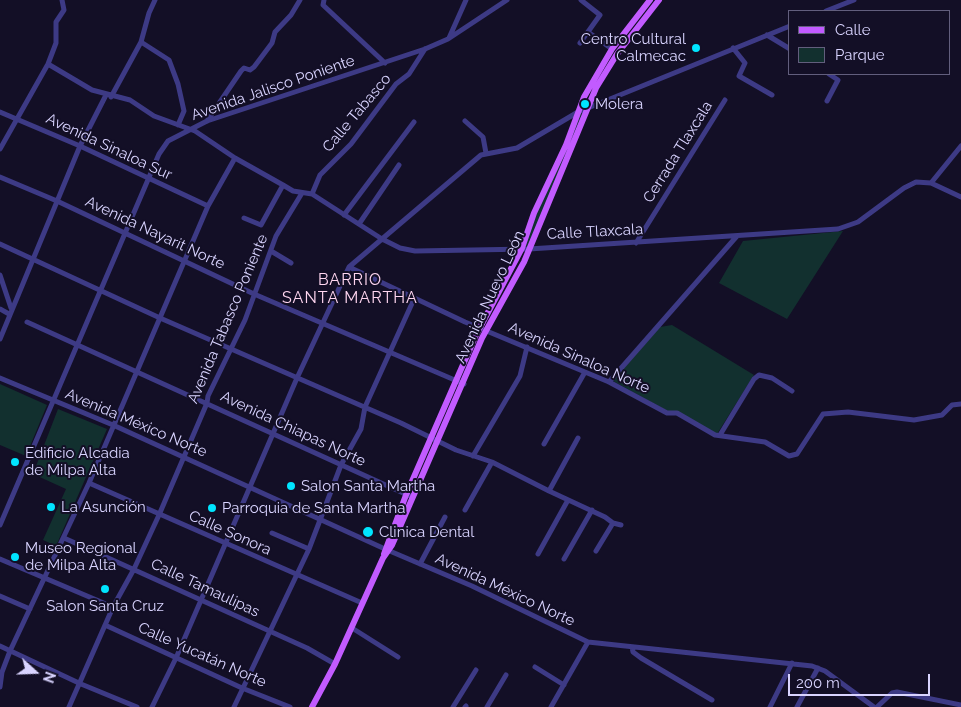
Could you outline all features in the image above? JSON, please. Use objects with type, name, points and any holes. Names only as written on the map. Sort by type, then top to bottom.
[{"type":"main road","name":"Avenida Nuevo León","points":[[525,248],[534,214],[566,146],[578,112],[596,74],[612,49],[650,0]]},
{"type":"main road","name":"Avenida Nuevo León","points":[[312,707],[352,628],[482,329],[525,248],[596,88],[617,54],[659,0]]},
{"type":"street","points":[[0,149],[48,64],[56,43],[56,22],[64,10],[62,0]]},
{"type":"street","points":[[0,339],[80,146],[141,42],[149,13],[155,0]]},
{"type":"street","points":[[207,121],[241,71],[244,68],[250,70],[254,67],[272,42],[276,32],[291,15],[300,0]]},
{"type":"street","points":[[324,0],[323,5],[385,63]]},
{"type":"street","points":[[448,39],[466,0]]},
{"type":"street","name":"Avenida Jalisco Poniente","points":[[0,525],[159,154],[168,141],[207,121],[425,49],[448,39],[507,0]]},
{"type":"street","points":[[580,44],[600,16],[581,0]]},
{"type":"street","points":[[829,10],[854,0]]},
{"type":"street","points":[[152,707],[176,658],[297,378],[349,267],[478,157],[517,148],[578,112],[788,27]]},
{"type":"street","points":[[588,32],[612,49]]},
{"type":"street","points":[[767,35],[788,48]]},
{"type":"street","points":[[141,42],[169,60],[178,84],[184,111],[178,125]]},
{"type":"street","points":[[733,48],[745,63],[739,76],[772,95]]},
{"type":"street","name":"Calle Tabasco","points":[[312,194],[320,175],[351,144],[396,84],[410,74],[425,49]]},
{"type":"street","name":"Calle Tlaxcala","points":[[48,64],[92,90],[108,96],[130,100],[154,116],[190,129],[235,158],[283,185],[302,193],[312,194],[382,239],[400,248],[416,251],[636,243],[848,226],[858,222],[911,183],[931,183]]},
{"type":"street","points":[[827,101],[838,80],[831,75]]},
{"type":"street","name":"Cerrada Tlaxcala","points":[[636,243],[725,100]]},
{"type":"street","name":"Avenida Sinaloa Sur","points":[[0,112],[80,146],[208,206]]},
{"type":"street","points":[[465,121],[483,137],[486,154]]},
{"type":"street","points":[[344,215],[414,122]]},
{"type":"street","points":[[961,146],[931,183],[961,197]]},
{"type":"street","points":[[0,687],[2,672],[10,651],[89,483],[208,206],[235,158]]},
{"type":"street","points":[[359,224],[399,165]]},
{"type":"street","name":"Avenida Nayarit Norte","points":[[0,177],[58,201],[254,294],[460,383]]},
{"type":"street","points":[[244,218],[261,225],[283,185]]},
{"type":"street","name":"Avenida Tabasco Poniente","points":[[69,707],[81,684],[113,607],[134,569],[159,515],[208,403],[208,396],[230,347],[245,320],[283,223],[302,193]]},
{"type":"street","points":[[609,382],[737,236]]},
{"type":"street","points":[[0,244],[160,318],[230,347],[473,456],[492,462],[621,525]]},
{"type":"street","points":[[271,251],[291,263]]},
{"type":"street","name":"Avenida Sinaloa Norte","points":[[349,267],[414,299],[609,382],[667,413],[681,415],[718,435]]},
{"type":"street","points":[[0,275],[10,311]]},
{"type":"street","points":[[234,707],[309,549],[341,464],[361,428],[366,407],[414,299]]},
{"type":"street","points":[[0,309],[10,311]]},
{"type":"street","name":"Avenida Chiapas Norte","points":[[27,322],[409,496]]},
{"type":"street","points":[[473,456],[520,376],[527,347]]},
{"type":"street","points":[[544,444],[585,372]]},
{"type":"street","points":[[792,391],[772,378],[759,375],[718,435],[765,442],[793,457],[824,414],[848,412],[868,416],[914,420],[942,415],[952,405],[961,404]]},
{"type":"street","name":"Avenida México Norte","points":[[0,378],[113,425],[588,642],[792,663],[818,668],[875,707]]},
{"type":"street","points":[[548,491],[578,438]]},
{"type":"street","points":[[465,510],[492,462]]},
{"type":"street","name":"Calle Sonora","points":[[89,483],[296,576],[362,603]]},
{"type":"street","points":[[538,554],[568,500]]},
{"type":"street","points":[[564,559],[592,510]]},
{"type":"street","points":[[420,564],[445,517]]},
{"type":"street","points":[[596,550],[614,523]]},
{"type":"street","points":[[272,533],[309,549]]},
{"type":"street","name":"Calle Tamaulipas","points":[[64,538],[307,648],[335,664]]},
{"type":"street","points":[[0,559],[113,607]]},
{"type":"street","points":[[0,596],[30,609]]},
{"type":"street","name":"Calle Yucatán Norte","points":[[106,625],[242,688],[290,707]]},
{"type":"street","points":[[352,628],[398,657]]},
{"type":"street","points":[[551,707],[588,642]]},
{"type":"street","points":[[0,646],[81,684],[137,707]]},
{"type":"street","points":[[632,647],[633,652],[641,658],[712,700]]},
{"type":"street","points":[[770,707],[792,663]]},
{"type":"street","points":[[535,667],[564,685]]},
{"type":"street","points":[[797,707],[818,668]]},
{"type":"street","points":[[453,707],[476,670]]},
{"type":"street","points":[[486,707],[506,675]]},
{"type":"street","points":[[875,707],[892,693],[897,692],[961,705]]},
{"type":"green space","points":[[585,111],[528,248],[524,247],[535,214],[581,112]]},
{"type":"green space","points":[[843,231],[787,319],[719,283],[743,241]]},
{"type":"green space","points":[[672,325],[754,375],[717,434],[671,413],[613,381],[660,327]]},
{"type":"green space","points":[[0,384],[47,405],[26,456],[0,445]]},
{"type":"green space","points":[[58,409],[107,429],[56,546],[43,540],[66,489],[33,474]]},
{"type":"place","name":"Centro Cultural Calmecac","points":[[696,48]]},
{"type":"place","name":"Molera","points":[[585,104]]},
{"type":"place","name":"Edificio Alcadia de Milpa Alta","points":[[15,462]]},
{"type":"place","name":"Salon Santa Martha","points":[[291,486]]},
{"type":"place","name":"La Asunción","points":[[51,507]]},
{"type":"place","name":"Parroquia de Santa Martha","points":[[212,508]]},
{"type":"place","name":"Clinica Dental","points":[[368,532]]},
{"type":"place","name":"Museo Regional de Milpa Alta","points":[[15,557]]},
{"type":"place","name":"Salon Santa Cruz","points":[[105,589]]},
{"type":"district","name":"BARRIO SANTA MARTHA","points":[[350,289]]}]
